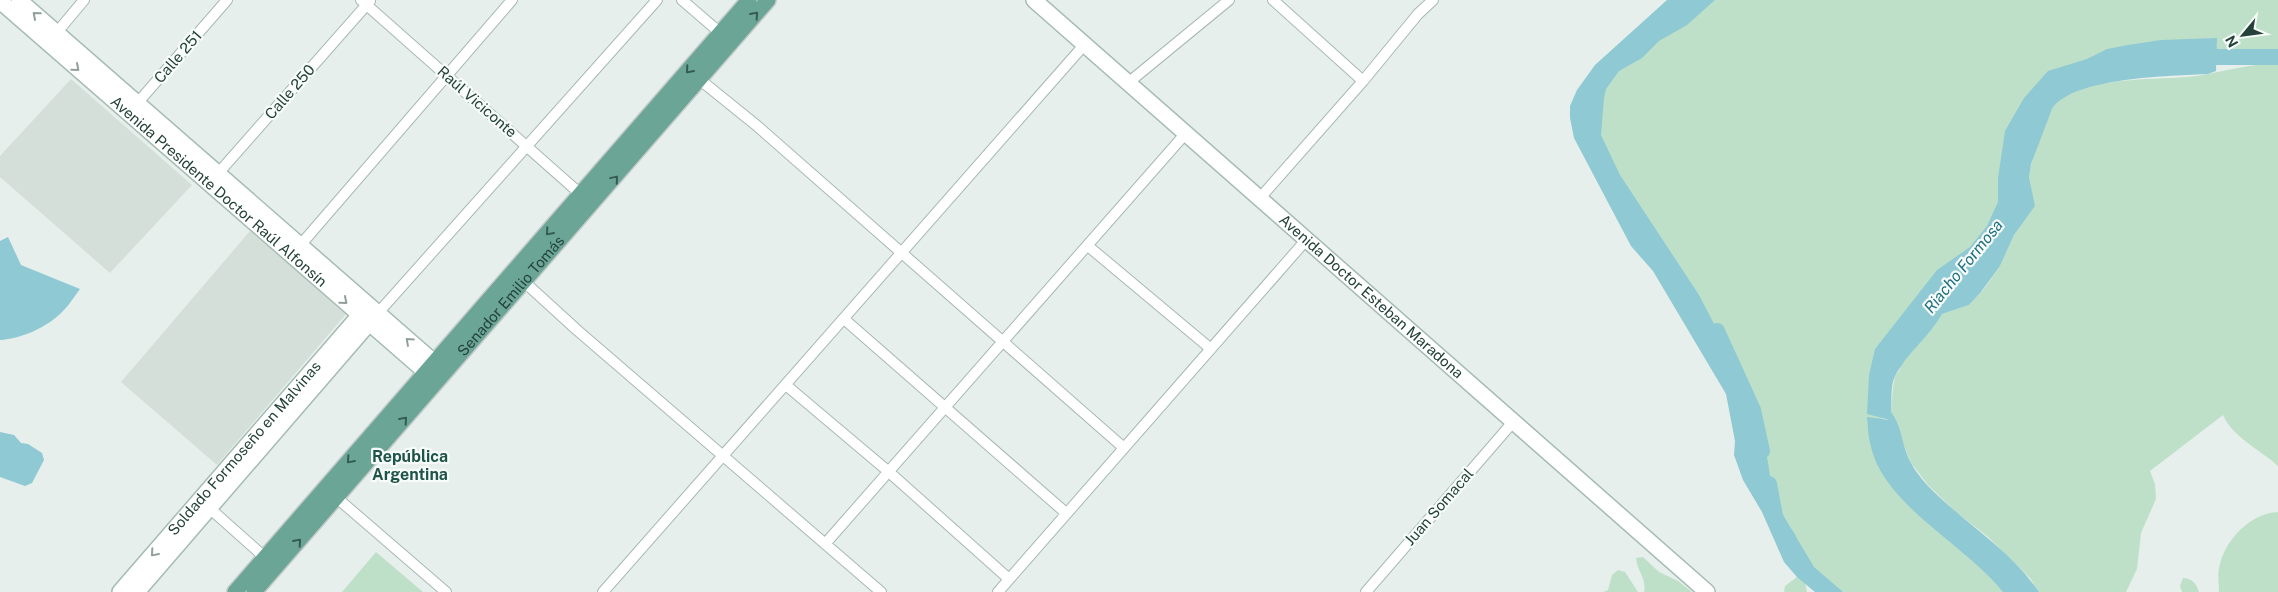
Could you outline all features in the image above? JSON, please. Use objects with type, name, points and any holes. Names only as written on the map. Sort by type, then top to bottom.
[{"type":"main road","name":"Avenida Presidente Doctor Raúl Alfonsín","points":[[19,0],[52,38]]},
{"type":"main road","name":"Senador Emilio Tomás","points":[[587,200],[699,79],[749,0]]},
{"type":"main road","name":"Senador Emilio Tomás","points":[[254,592],[271,563],[726,38],[768,0]]},
{"type":"main road","name":"Avenida Doctor Esteban Maradona","points":[[1034,0],[1707,592]]},
{"type":"main road","name":"Avenida Presidente Doctor Raúl Alfonsín","points":[[0,1],[52,38],[436,373]]},
{"type":"main road","name":"Soldado Formoseño en Malvinas","points":[[136,592],[205,504],[369,314]]},
{"type":"main road","name":"Senador Emilio Tomás","points":[[235,592],[271,563],[336,498],[436,373]]},
{"type":"main road","name":"Soldado Formoseño en Malvinas","points":[[120,592],[205,504]]},
{"type":"street","points":[[52,38],[84,0]]},
{"type":"street","name":"Calle 251","points":[[133,109],[227,0]]},
{"type":"street","points":[[296,251],[512,0]]},
{"type":"street","points":[[369,314],[528,146],[657,0]]},
{"type":"street","points":[[682,0],[726,38]]},
{"type":"street","points":[[1128,83],[1229,0]]},
{"type":"street","points":[[1273,0],[1362,81]]},
{"type":"street","points":[[1260,198],[1418,14],[1433,0]]},
{"type":"street","name":"Raúl Viciconte","points":[[366,1],[587,200]]},
{"type":"street","name":"Calle 250","points":[[213,179],[366,1]]},
{"type":"street","points":[[604,592],[787,386],[1085,44]]},
{"type":"street","points":[[699,79],[756,124],[1124,448]]},
{"type":"street","points":[[825,544],[1004,343],[1186,133]]},
{"type":"street","points":[[998,592],[1307,239]]},
{"type":"street","points":[[1088,246],[1211,349]]},
{"type":"street","points":[[520,277],[577,330],[881,592]]},
{"type":"street","points":[[844,320],[947,407],[1066,513]]},
{"type":"street","points":[[787,386],[889,472],[1009,579]]},
{"type":"street","name":"Juan Somacal","points":[[1366,592],[1513,422]]},
{"type":"street","points":[[336,498],[446,592]]},
{"type":"street","points":[[205,504],[271,563]]},
{"type":"shaded area","points":[[71,79],[192,185],[110,273],[0,177],[0,156]]},
{"type":"shaded area","points":[[250,231],[346,314],[217,465],[121,382]]},
{"type":"green space","points":[[1702,0],[2278,0],[2278,57],[2116,58],[2052,86],[2019,190],[1912,329],[1879,403],[1892,453],[2021,592],[1828,592],[1776,521],[1753,410],[1722,338],[1601,157],[1600,86]]},
{"type":"green space","points":[[2265,64],[2278,65],[2278,466],[2240,437],[2227,423],[2223,415],[2150,471],[2155,484],[2156,499],[2141,533],[2137,569],[2126,592],[2039,592],[2030,578],[1987,536],[1956,512],[1928,485],[1911,463],[1891,412],[1895,376],[1901,365],[1942,314],[1969,305],[1984,289],[2000,266],[2014,235],[2035,206],[2030,195],[2029,183],[2033,157],[2052,109],[2064,97],[2081,89],[2101,84],[2191,77]]},
{"type":"green space","points":[[2278,512],[2278,592],[2219,592],[2218,574],[2228,545],[2249,522],[2268,513]]},
{"type":"green space","points":[[376,552],[423,592],[342,592]]},
{"type":"green space","points":[[1643,557],[1659,572],[1678,581],[1692,592],[1644,592],[1645,587],[1636,558]]},
{"type":"green space","points":[[1618,570],[1625,572],[1638,592],[1603,592],[1608,590],[1612,575]]},
{"type":"green space","points":[[1797,577],[1804,577],[1807,592],[1784,592],[1785,586]]},
{"type":"green space","points":[[2183,578],[2194,582],[2199,592],[2182,592],[2180,586]]},
{"type":"water","points":[[1667,0],[1715,0],[1687,25],[1659,41],[1642,58],[1619,71],[1606,89],[1601,135],[1620,175],[1699,295],[1725,345],[1744,388],[1763,440],[1776,520],[1783,515],[1814,567],[1843,592],[1815,592],[1797,577],[1784,562],[1762,512],[1743,480],[1734,455],[1735,441],[1726,394],[1653,271],[1631,246],[1574,138],[1570,106],[1577,90],[1595,65]]},
{"type":"water","points":[[2217,38],[2216,71],[2208,74],[2124,80],[2100,84],[2063,98],[2052,109],[2031,164],[2029,178],[2035,206],[2014,235],[2000,266],[1969,305],[1942,314],[1900,368],[1893,380],[1891,412],[1899,427],[1905,448],[1916,471],[1942,499],[2001,549],[2039,592],[2003,592],[1988,575],[1909,506],[1892,488],[1879,468],[1870,443],[1867,417],[1890,420],[1867,414],[1869,375],[1875,349],[1937,270],[1970,247],[1987,226],[1998,202],[1998,178],[2005,131],[2024,98],[2048,71],[2087,59],[2107,49],[2161,40]]},
{"type":"water","points":[[8,237],[21,265],[80,289],[65,309],[50,322],[25,335],[0,340],[0,241]]},
{"type":"water","points":[[0,432],[14,435],[21,443],[28,444],[42,453],[44,460],[32,483],[25,486],[0,477]]},
{"type":"waterway","name":"Riacho Formosa","points":[[2195,57],[2278,57]]},
{"type":"waterway","name":"Riacho Formosa","points":[[1717,331],[1753,410],[1762,451]]},
{"type":"waterway","name":"Riacho Formosa","points":[[1769,484],[1776,521],[1788,538]]},
{"type":"district","name":"República Argentina","points":[[410,465]]}]
